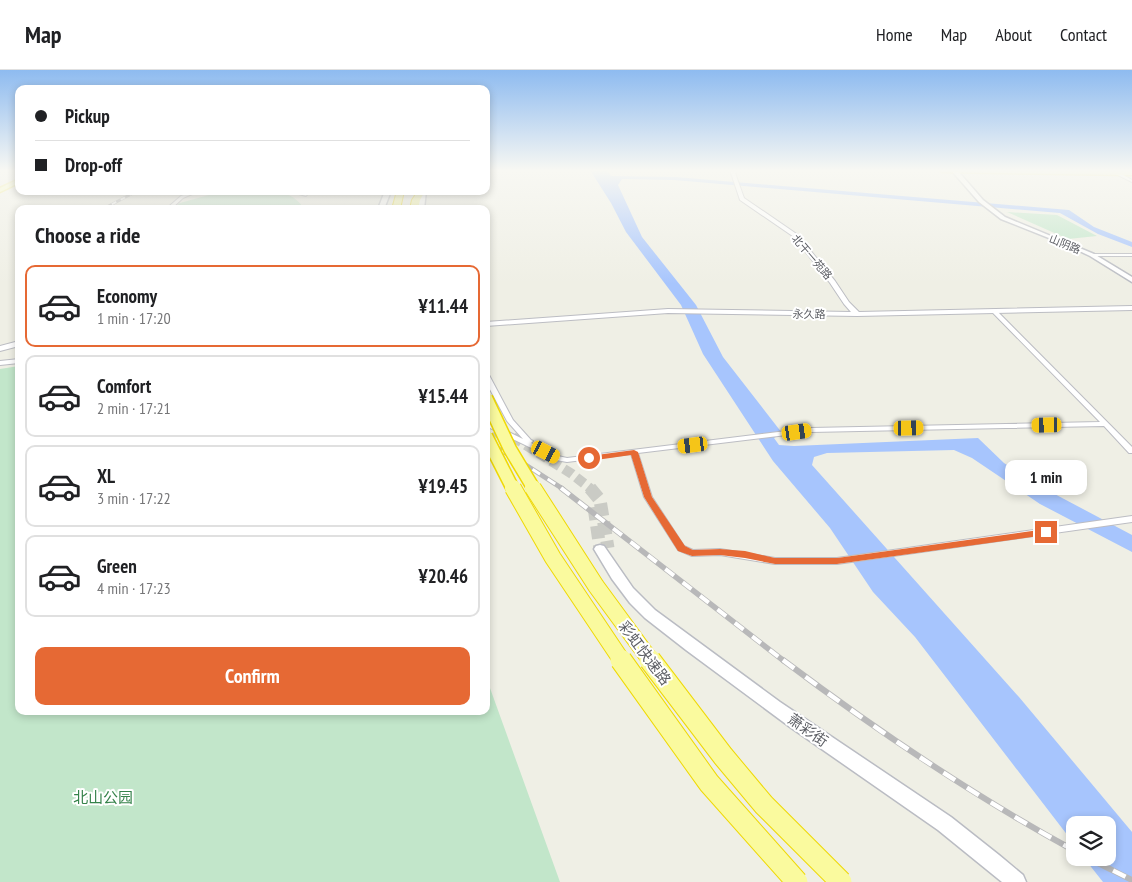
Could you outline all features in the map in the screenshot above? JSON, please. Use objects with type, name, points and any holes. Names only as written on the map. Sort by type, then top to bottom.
[{"type":"highway","name":"彩虹快速路","points":[[491,403],[510,449],[526,476],[596,586],[630,633],[723,756],[758,798],[841,882]]},
{"type":"highway","name":"彩虹快速路","points":[[490,444],[517,496],[553,558],[647,698],[710,783],[797,882]]},
{"type":"main road","name":"山阴路","points":[[989,208],[1019,225],[1092,255],[1132,280]]},
{"type":"main road","name":"萧彩街","points":[[604,549],[611,568],[627,592],[650,614],[816,736],[956,830],[1016,882]]},
{"type":"street","name":"北干一苑路","points":[[755,208],[796,236],[833,282],[846,303],[857,314]]},
{"type":"street","points":[[1092,255],[1132,255]]},
{"type":"street","name":"永久路","points":[[490,324],[668,311],[857,314],[1132,308]]},
{"type":"street","points":[[995,312],[1132,451]]},
{"type":"street","points":[[0,349],[15,344]]},
{"type":"street","points":[[0,364],[15,362]]},
{"type":"street","points":[[490,383],[510,421],[536,447]]},
{"type":"street","points":[[490,425],[556,458],[567,460],[811,430],[1106,424]]},
{"type":"street","points":[[634,452],[648,497],[681,548],[692,553],[728,553],[775,561],[837,561],[1132,519]]},
{"type":"green space","points":[[1007,212],[1057,215],[1097,236],[1068,239]]},
{"type":"green space","name":"北山公园","points":[[15,367],[15,715],[490,715],[490,688],[560,882],[0,882],[0,369]]},
{"type":"water","points":[[614,208],[629,208],[642,237],[696,305],[723,357],[782,433],[774,438],[779,445],[794,446],[978,438],[1004,463],[1032,482],[1132,535],[1132,552],[1040,504],[972,458],[954,450],[827,453],[814,457],[812,465],[1019,697],[1132,832],[1132,882],[1103,882],[1090,866],[1116,866],[1116,816],[1066,816],[1066,833],[915,637],[873,592],[830,528],[773,461],[703,354],[681,305],[626,232]]},
{"type":"water","points":[[1000,208],[1069,210],[1094,227],[1132,242],[1132,247],[1098,234],[1060,213]]},
{"type":"tunnel","points":[[490,424],[500,435]]},
{"type":"tunnel","points":[[513,437],[572,474],[591,489]]},
{"type":"tunnel","points":[[591,489],[600,500],[608,548]]},
{"type":"tunnel","points":[[594,507],[600,549]]},
{"type":"railway","points":[[490,444],[563,489]]},
{"type":"railway","points":[[561,488],[784,661]]},
{"type":"railway","points":[[783,660],[853,712],[925,761],[1066,846]]},
{"type":"railway","points":[[1104,866],[1132,880]]},
{"type":"route","points":[[589,458],[634,452],[648,497],[681,548],[692,553],[720,552],[745,554],[775,561],[837,561],[1046,532]]}]
